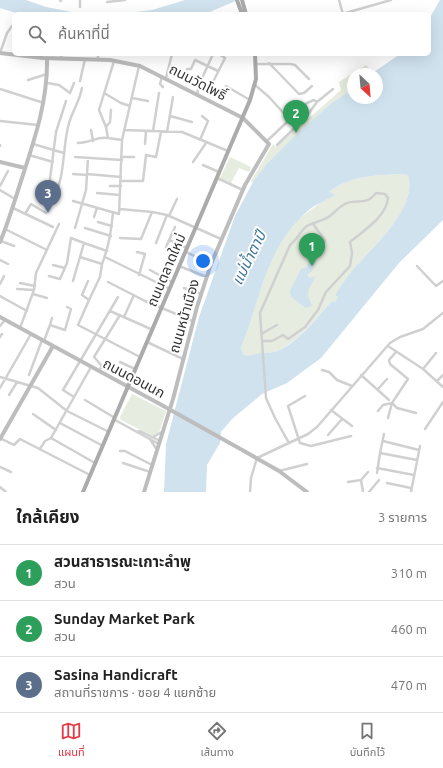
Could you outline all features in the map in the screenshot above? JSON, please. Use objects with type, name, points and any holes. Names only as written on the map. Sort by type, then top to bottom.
[{"type":"main road","points":[[237,0],[242,11]]},
{"type":"main road","points":[[242,0],[242,11]]},
{"type":"main road","name":"ถนนตลาดใหม่","points":[[83,492],[243,118],[256,85],[255,56]]},
{"type":"street","points":[[80,0],[80,7]]},
{"type":"street","points":[[107,2],[125,0]]},
{"type":"street","points":[[339,0],[342,12]]},
{"type":"street","points":[[350,12],[391,0]]},
{"type":"street","points":[[0,54],[7,33],[12,26]]},
{"type":"street","name":"ถนนวัดโพธิ์","points":[[0,54],[12,53]]},
{"type":"street","name":"ถนนวัดโพธิ์","points":[[37,56],[47,58],[61,56],[85,59],[106,59],[140,66],[243,118]]},
{"type":"street","points":[[163,87],[160,84],[171,56]]},
{"type":"street","points":[[197,94],[199,84],[212,56]]},
{"type":"street","points":[[213,82],[225,58],[222,56]]},
{"type":"street","points":[[14,246],[0,241],[13,208],[30,155],[44,103],[47,84],[47,58]]},
{"type":"street","points":[[80,81],[85,59]]},
{"type":"street","points":[[108,138],[106,127],[98,110],[114,60]]},
{"type":"street","points":[[186,69],[191,68],[195,60],[218,71]]},
{"type":"street","points":[[269,63],[299,94],[304,93],[312,86]]},
{"type":"street","points":[[256,64],[269,63],[295,65],[309,79]]},
{"type":"street","points":[[73,202],[118,214],[120,208],[122,140],[140,66]]},
{"type":"street","points":[[28,80],[47,74]]},
{"type":"street","points":[[47,84],[59,85],[70,93],[74,83]]},
{"type":"street","points":[[256,85],[289,119]]},
{"type":"street","points":[[226,86],[250,100]]},
{"type":"street","points":[[51,201],[58,190],[69,123],[79,101],[82,88]]},
{"type":"street","points":[[0,89],[44,103]]},
{"type":"street","points":[[277,145],[306,117],[317,102],[333,90]]},
{"type":"street","points":[[104,93],[121,103],[130,106]]},
{"type":"street","points":[[153,131],[159,93]]},
{"type":"street","points":[[167,132],[173,97]]},
{"type":"street","points":[[132,98],[148,102]]},
{"type":"street","points":[[243,118],[267,141],[289,119],[311,101],[314,100],[317,102]]},
{"type":"street","points":[[46,191],[49,187],[54,162],[56,132],[66,101]]},
{"type":"street","points":[[106,127],[110,122],[111,110]]},
{"type":"street","points":[[170,116],[192,122]]},
{"type":"street","points":[[200,140],[208,121],[202,116]]},
{"type":"street","points":[[0,127],[1,121],[38,125]]},
{"type":"street","points":[[91,130],[93,141]]},
{"type":"street","points":[[124,130],[182,132],[206,143],[229,151]]},
{"type":"street","points":[[145,144],[146,131]]},
{"type":"street","points":[[121,181],[143,181],[146,155],[156,157],[161,132]]},
{"type":"street","points":[[78,143],[93,141],[101,137],[122,140]]},
{"type":"street","name":"ถนนหน้าเมือง","points":[[144,492],[160,443],[206,277],[243,190],[268,148],[269,144],[267,141]]},
{"type":"street","points":[[193,162],[206,143]]},
{"type":"street","points":[[32,144],[64,153]]},
{"type":"street","points":[[30,155],[54,162]]},
{"type":"street","points":[[75,157],[134,157]]},
{"type":"street","points":[[75,228],[82,204],[87,175],[88,158]]},
{"type":"street","points":[[0,162],[25,168]]},
{"type":"street","points":[[203,165],[220,172]]},
{"type":"street","points":[[0,186],[8,171]]},
{"type":"street","points":[[73,174],[121,177]]},
{"type":"street","points":[[217,178],[243,190]]},
{"type":"street","points":[[110,186],[120,186]]},
{"type":"street","points":[[0,190],[15,199]]},
{"type":"street","points":[[97,193],[120,194]]},
{"type":"street","points":[[262,341],[272,341],[282,336],[287,339],[305,327],[318,310],[326,292],[350,266],[352,253],[350,242],[378,218],[386,208],[388,198],[385,194],[376,193],[366,202],[345,203],[329,217],[313,223],[301,232],[297,240],[290,245],[260,313],[263,334],[262,341],[266,396],[272,414],[289,443]]},
{"type":"street","points":[[156,243],[177,199]]},
{"type":"street","points":[[25,214],[31,204],[46,213]]},
{"type":"street","points":[[13,208],[53,227]]},
{"type":"street","points":[[94,217],[97,208]]},
{"type":"street","points":[[120,208],[152,212],[168,216],[221,239]]},
{"type":"street","points":[[113,212],[111,236],[102,264],[100,277],[78,325],[141,358]]},
{"type":"street","points":[[120,238],[141,240],[152,212]]},
{"type":"street","points":[[98,222],[112,226]]},
{"type":"street","points":[[313,223],[316,230],[325,241],[321,246]]},
{"type":"street","points":[[20,328],[33,294],[36,273],[59,224]]},
{"type":"street","points":[[166,247],[175,227]]},
{"type":"street","points":[[85,228],[111,236]]},
{"type":"street","points":[[5,229],[47,250]]},
{"type":"street","points":[[48,276],[60,279],[65,268],[72,233]]},
{"type":"street","points":[[71,238],[107,251]]},
{"type":"street","points":[[170,240],[211,264]]},
{"type":"street","points":[[72,281],[84,243]]},
{"type":"street","points":[[137,252],[145,254],[139,274]]},
{"type":"street","points":[[80,257],[102,264]]},
{"type":"street","points":[[105,257],[170,289]]},
{"type":"street","points":[[0,260],[8,264]]},
{"type":"street","points":[[53,265],[65,268]]},
{"type":"street","points":[[179,266],[206,277]]},
{"type":"street","points":[[417,266],[436,286],[443,281]]},
{"type":"street","points":[[150,270],[172,282]]},
{"type":"street","points":[[0,284],[4,276]]},
{"type":"street","points":[[88,281],[82,295],[89,300]]},
{"type":"street","points":[[108,282],[193,321]]},
{"type":"street","points":[[20,283],[35,286]]},
{"type":"street","points":[[184,288],[201,294]]},
{"type":"street","points":[[17,289],[34,290]]},
{"type":"street","points":[[33,294],[47,298]]},
{"type":"street","points":[[124,317],[134,295]]},
{"type":"street","points":[[0,296],[27,311]]},
{"type":"street","points":[[74,397],[63,390],[118,297]]},
{"type":"street","points":[[50,325],[65,330],[71,310],[67,307]]},
{"type":"street","points":[[110,311],[153,330]]},
{"type":"street","points":[[250,492],[251,478],[257,458],[298,439],[317,427],[388,346],[400,337],[423,329],[443,313]]},
{"type":"street","points":[[99,372],[102,366],[94,357],[120,315]]},
{"type":"street","name":"ถนนดอนนก","points":[[0,317],[257,458],[279,471],[307,492]]},
{"type":"street","points":[[28,375],[52,318]]},
{"type":"street","points":[[0,326],[5,320]]},
{"type":"street","points":[[263,334],[277,325]]},
{"type":"street","points":[[0,388],[6,379],[11,366],[31,334]]},
{"type":"street","points":[[147,342],[183,359]]},
{"type":"street","points":[[53,346],[32,386],[0,438],[14,445],[19,439],[90,475]]},
{"type":"street","points":[[388,346],[423,369],[443,387]]},
{"type":"street","points":[[388,418],[392,403],[408,379],[389,363],[396,352]]},
{"type":"street","points":[[423,369],[436,353]]},
{"type":"street","points":[[120,362],[136,370]]},
{"type":"street","points":[[40,449],[45,441],[51,438],[56,430],[91,367]]},
{"type":"street","points":[[322,370],[329,372],[337,380],[352,386]]},
{"type":"street","points":[[361,375],[389,400]]},
{"type":"street","points":[[437,382],[443,375]]},
{"type":"street","points":[[0,377],[38,388],[67,411],[109,433]]},
{"type":"street","points":[[378,389],[387,379]]},
{"type":"street","points":[[9,395],[17,382]]},
{"type":"street","points":[[305,396],[288,406],[298,439],[301,444],[311,446],[351,436]]},
{"type":"street","points":[[86,400],[137,432],[140,431],[160,443]]},
{"type":"street","points":[[425,429],[443,402]]},
{"type":"street","points":[[378,410],[383,405],[392,403]]},
{"type":"street","points":[[392,403],[397,408],[416,413]]},
{"type":"street","points":[[331,410],[352,426]]},
{"type":"street","points":[[33,414],[56,430]]},
{"type":"street","points":[[328,435],[342,419]]},
{"type":"street","points":[[60,423],[103,446]]},
{"type":"street","points":[[151,438],[163,432]]},
{"type":"street","points":[[377,473],[384,434]]},
{"type":"street","points":[[51,438],[95,463]]},
{"type":"street","points":[[151,438],[157,451]]},
{"type":"street","points":[[383,441],[419,450]]},
{"type":"street","points":[[411,492],[420,446]]},
{"type":"street","points":[[120,451],[125,451],[153,465]]},
{"type":"street","points":[[380,453],[417,460]]},
{"type":"street","points":[[123,463],[150,472]]},
{"type":"street","points":[[279,471],[307,464]]},
{"type":"street","points":[[0,467],[11,472]]},
{"type":"street","points":[[377,468],[414,475]]},
{"type":"street","points":[[363,492],[362,480],[368,472]]},
{"type":"street","points":[[348,482],[362,480]]},
{"type":"street","points":[[369,492],[379,480]]},
{"type":"street","points":[[387,483],[411,488]]},
{"type":"street","points":[[0,487],[6,492]]},
{"type":"shaded area","points":[[366,65],[369,68],[361,68]]},
{"type":"shaded area","points":[[347,77],[347,98],[254,184],[251,181],[273,144],[276,147],[341,90],[339,82]]},
{"type":"shaded area","points":[[230,157],[251,167],[249,172],[239,168],[231,183],[220,178]]},
{"type":"shaded area","points":[[401,174],[408,175],[409,188],[406,201],[400,214],[391,227],[347,277],[335,295],[338,297],[335,302],[332,301],[297,338],[282,349],[274,352],[244,355],[241,348],[268,268],[283,239],[293,225],[302,216],[331,194],[329,192],[345,183],[363,177]]},
{"type":"shaded area","points":[[132,394],[166,411],[159,433],[153,436],[121,420],[120,417]]},
{"type":"water","points":[[0,0],[26,0],[46,7],[72,12],[13,12],[0,8]]},
{"type":"water","points":[[185,0],[238,0],[210,12],[136,12],[152,10]]},
{"type":"water","name":"แม่น้ำตาปี","points":[[440,0],[443,0],[443,220],[399,263],[321,358],[287,383],[262,394],[232,419],[221,432],[220,443],[207,465],[206,492],[164,492],[166,444],[199,317],[235,216],[253,182],[266,165],[300,131],[332,103],[347,93],[347,104],[383,104],[383,68],[380,68],[397,56],[431,56],[431,16]],"holes":[[[401,174],[408,175],[409,188],[406,201],[400,214],[391,227],[347,277],[335,295],[338,297],[335,302],[332,301],[298,338],[282,349],[274,352],[244,355],[241,348],[266,274],[273,257],[294,224],[309,210],[335,195],[329,192],[345,183],[363,177]]]},
{"type":"water","points":[[311,256],[314,256],[316,261],[312,271],[307,275],[310,278],[315,276],[308,291],[308,297],[312,306],[306,308],[291,297],[290,291],[301,269],[307,267]]},
{"type":"place","name":"Sunday Market Park","points":[[296,133]]},
{"type":"place","name":"Sasina Handicraft","points":[[48,213]]},
{"type":"place","name":"สวนสาธารณะเกาะลำพู","points":[[312,266]]}]
